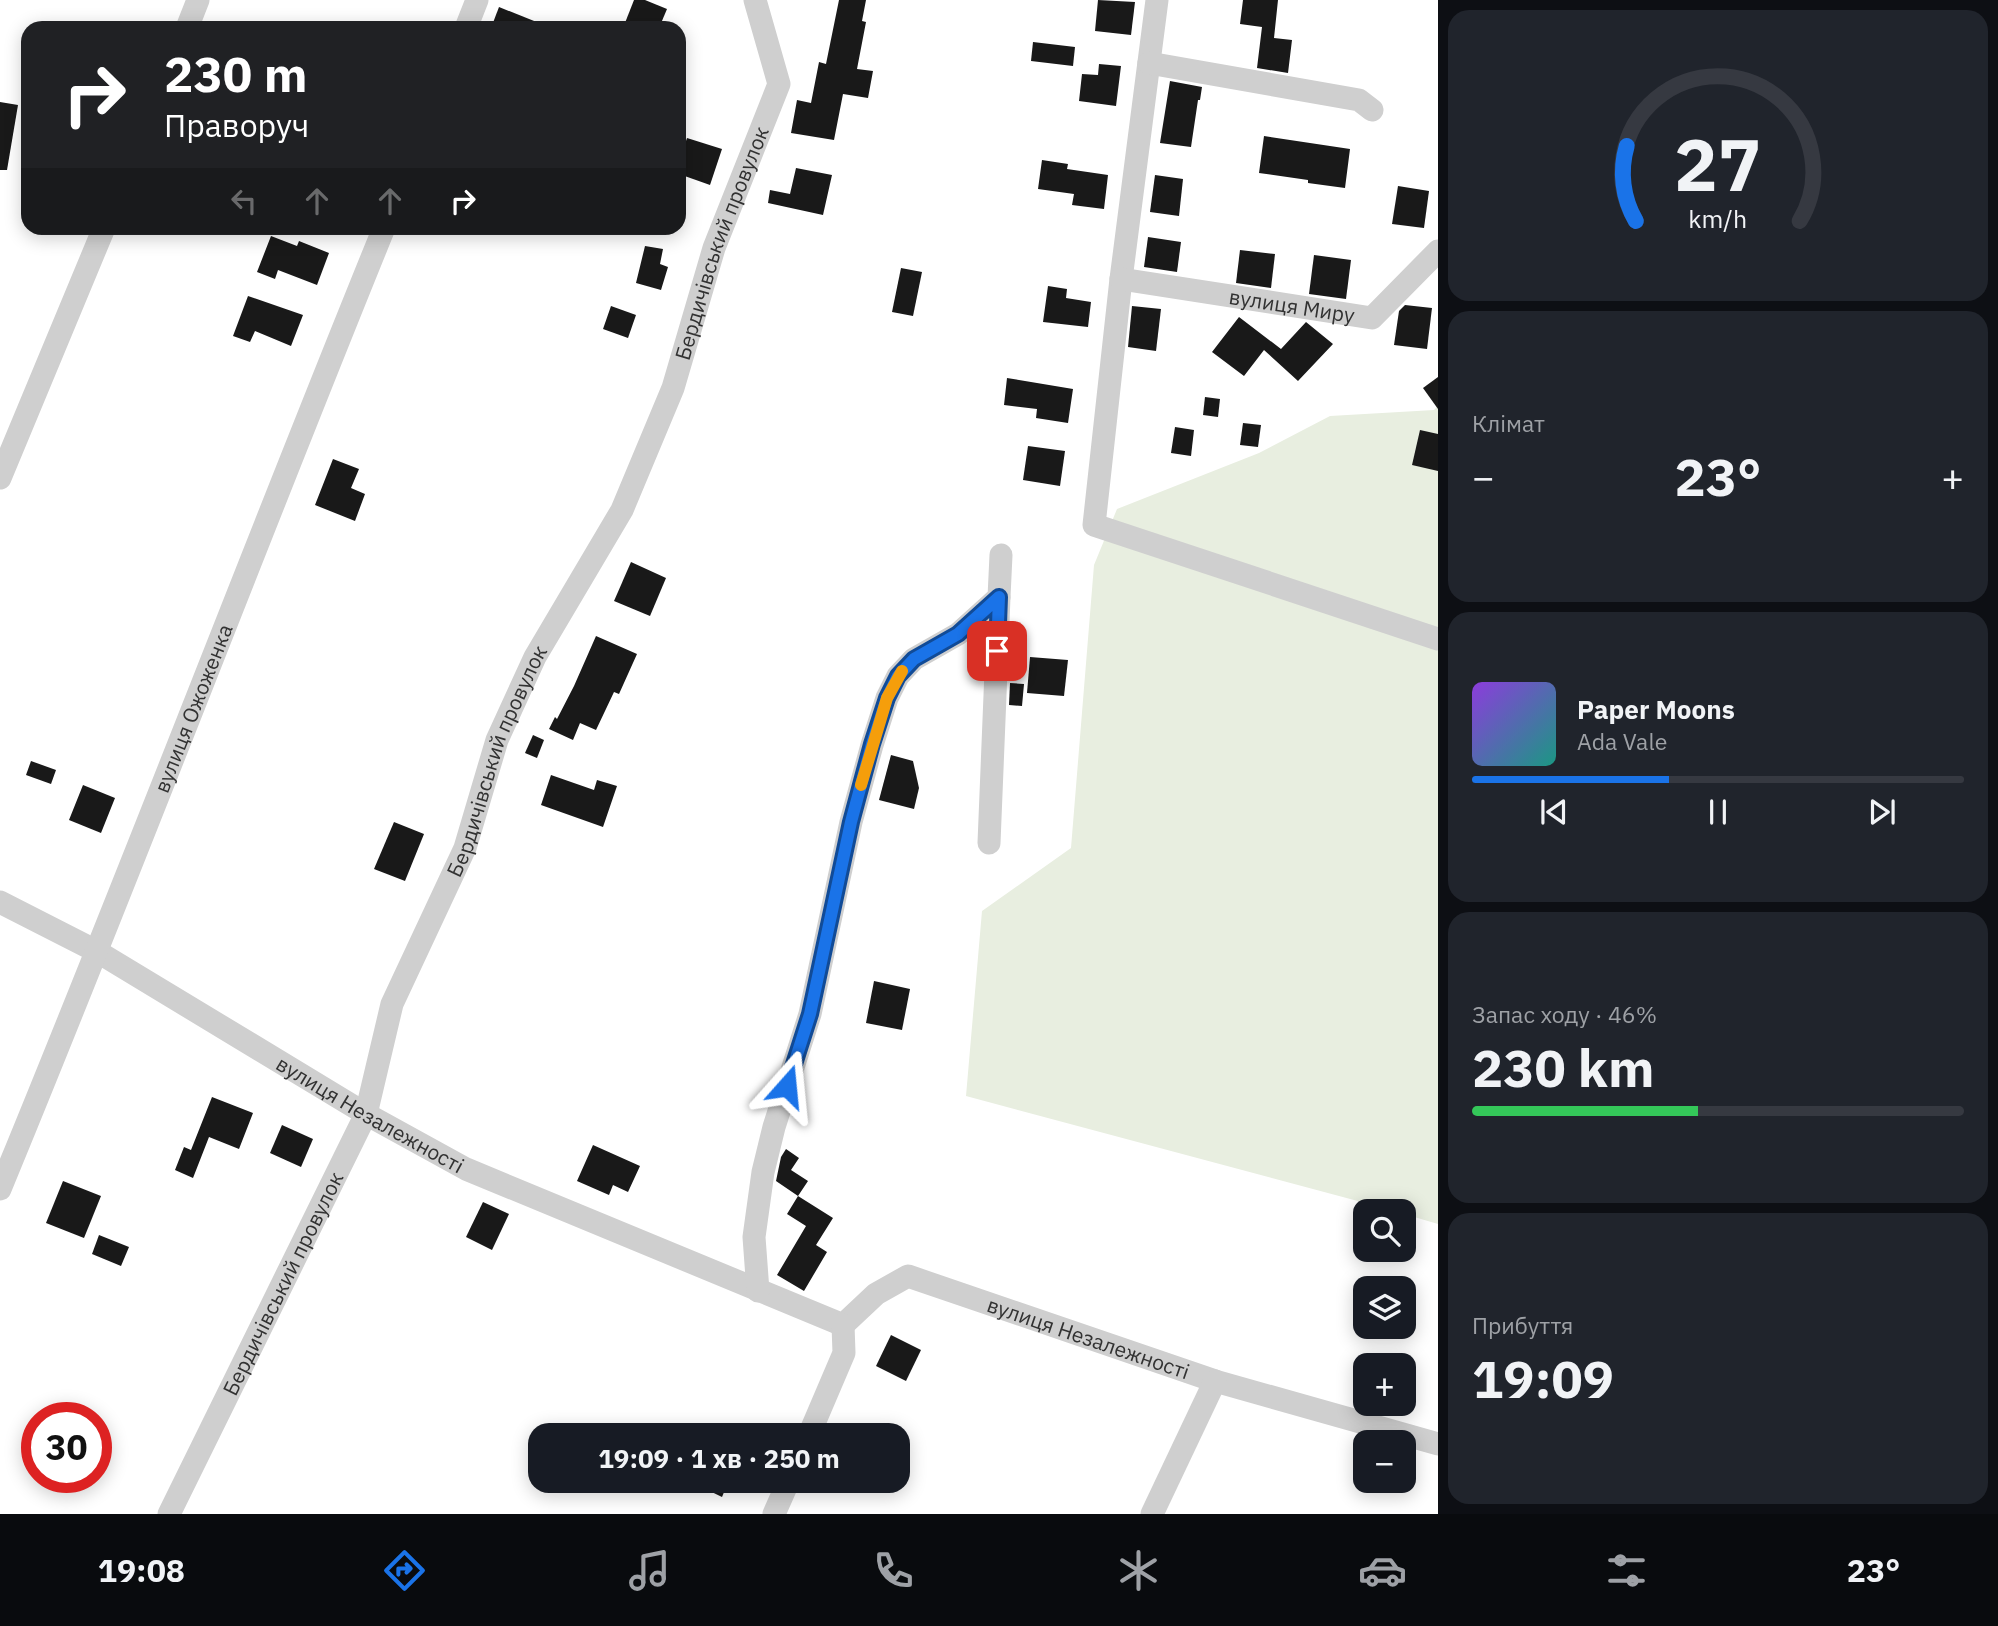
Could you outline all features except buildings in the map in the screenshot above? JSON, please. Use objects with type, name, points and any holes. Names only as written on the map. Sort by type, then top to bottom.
[{"type":"street","points":[[190,21],[198,0]]},
{"type":"street","points":[[469,21],[477,0]]},
{"type":"street","name":"Бердичівський провулок","points":[[169,1514],[366,1114],[392,1004],[465,848],[497,740],[535,657],[622,510],[673,388],[714,248],[779,84],[755,0]]},
{"type":"street","points":[[1157,0],[1121,279],[1094,525],[1438,639]]},
{"type":"street","points":[[1149,63],[1359,100],[1372,110]]},
{"type":"street","points":[[0,478],[101,235]]},
{"type":"street","name":"вулиця Ожоженка","points":[[0,1189],[98,952],[381,235]]},
{"type":"street","name":"вулиця Миру","points":[[1121,279],[1372,318],[1438,251]]},
{"type":"street","points":[[989,843],[1001,555]]},
{"type":"street","points":[[758,1291],[754,1237],[763,1172],[774,1127],[810,1014],[851,822],[887,698],[898,676],[914,659],[958,634],[999,597]]},
{"type":"street","name":"вулиця Незалежності","points":[[0,902],[98,952],[366,1114],[466,1169],[842,1325],[876,1294],[908,1276],[1215,1381],[1438,1444]]},
{"type":"street","points":[[814,1423],[844,1353],[842,1325]]},
{"type":"street","points":[[1152,1514],[1215,1381]]},
{"type":"street","points":[[774,1514],[783,1493]]},
{"type":"shaded area","points":[[1438,406],[1438,1224],[1416,1218],[1416,1199],[1353,1200],[966,1096],[982,911],[1071,848],[1094,565],[1117,509],[1259,453],[1330,416],[1434,410]]},
{"type":"slow traffic","points":[[861,785],[887,698],[902,671]]},
{"type":"route","points":[[787,1086],[810,1014],[851,822],[887,698],[898,676],[914,659],[958,634],[999,597],[997,651]]}]
